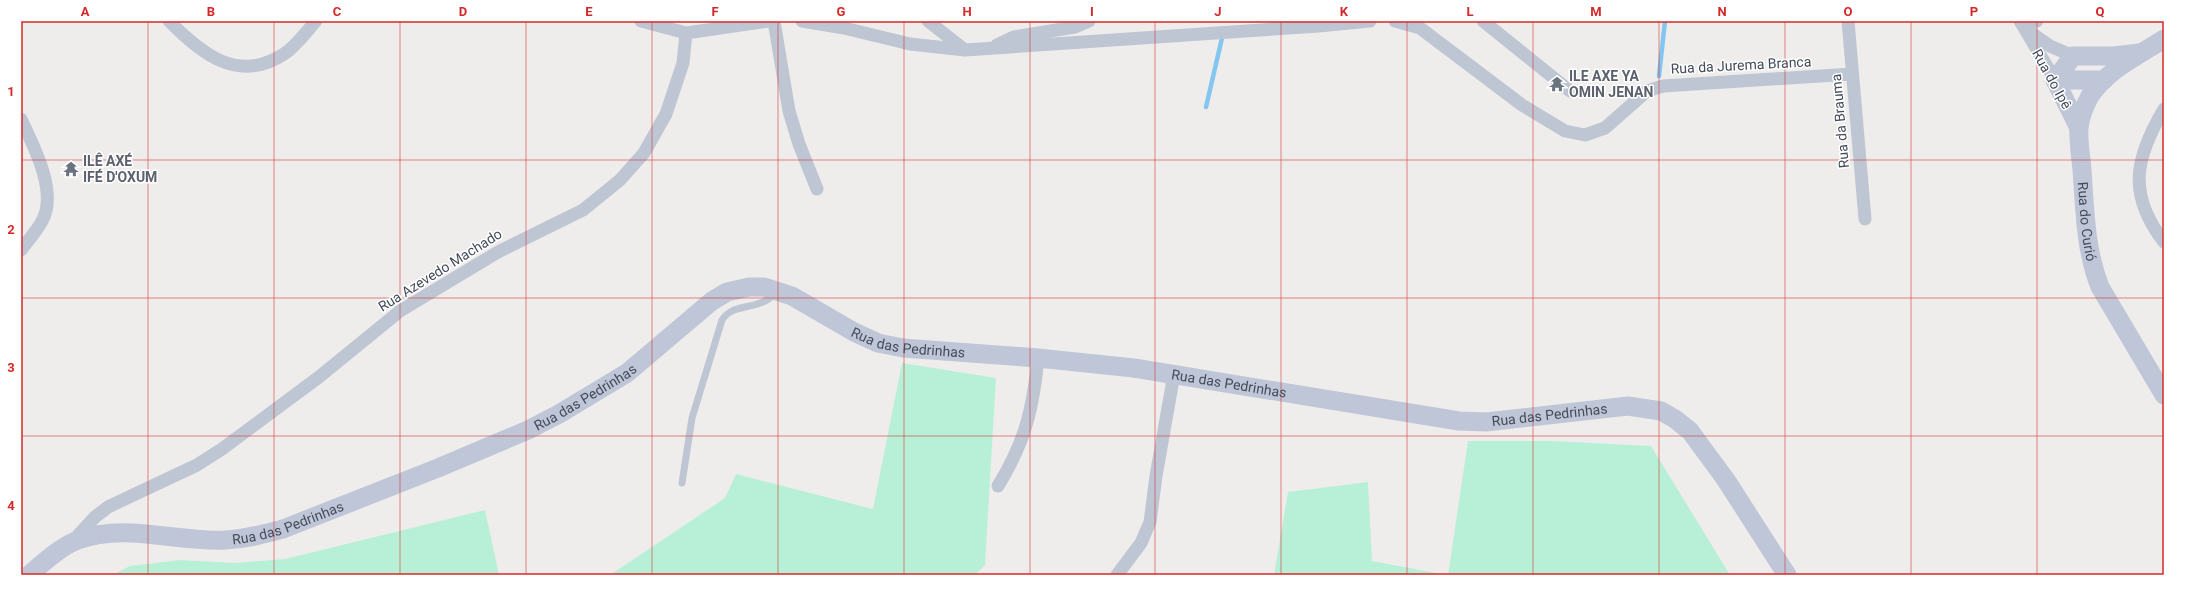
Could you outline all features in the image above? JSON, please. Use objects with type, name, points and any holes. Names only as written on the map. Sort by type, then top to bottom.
[{"type":"main road","name":"Rua do Curió","points":[[2164,39],[2139,53],[2104,80],[2084,107],[2079,128],[2087,248],[2093,271],[2100,287],[2164,395]]},
{"type":"main road","name":"Rua do Curió","points":[[2073,56],[2114,56],[2139,53]]},
{"type":"main road","points":[[2055,80],[2073,56]]},
{"type":"main road","points":[[2055,80],[2104,80]]},
{"type":"main road","name":"Rua do Ipê","points":[[2055,80],[2079,128]]},
{"type":"main road","name":"Rua das Pedrinhas","points":[[29,575],[71,543],[107,534],[126,533],[226,540],[257,536],[283,529],[438,468],[528,430],[559,414],[627,372],[712,301],[727,292],[749,287],[778,290],[792,296],[854,332],[878,343],[927,351],[1038,358],[1174,374],[1459,421],[1486,422],[1628,406],[1661,411],[1675,419],[1690,431],[1726,480],[1787,575]]},
{"type":"street","points":[[169,21],[208,54],[229,65],[249,67],[266,63],[285,54],[316,21]]},
{"type":"street","points":[[641,21],[686,33],[769,21]]},
{"type":"street","points":[[774,21],[789,111],[799,144],[817,189]]},
{"type":"street","points":[[802,21],[844,28],[910,44],[965,50],[1319,26],[1370,21]]},
{"type":"street","points":[[928,21],[965,50]]},
{"type":"street","points":[[990,48],[1014,37],[1089,21]]},
{"type":"street","name":"Rua da Jurema Branca","points":[[1395,21],[1420,28],[1542,119],[1565,131],[1585,135],[1605,128],[1647,91],[1663,86],[1852,74]]},
{"type":"street","points":[[1483,21],[1570,91]]},
{"type":"street","name":"Rua da Brauma","points":[[1848,21],[1865,219]]},
{"type":"street","points":[[2023,26],[2037,21]]},
{"type":"street","name":"Rua do Ipê","points":[[2023,26],[2050,46],[2073,56]]},
{"type":"street","name":"Rua do Ipê","points":[[2023,26],[2055,80]]},
{"type":"street","name":"Rua Azevedo Machado","points":[[71,543],[94,517],[108,507],[197,465],[222,449],[319,377],[400,311],[498,252],[583,210],[620,180],[644,153],[666,114],[682,63],[686,33]]},
{"type":"street","points":[[2164,110],[2150,133],[2142,152],[2138,176],[2141,196],[2151,220],[2164,242]]},
{"type":"street","points":[[21,119],[44,176],[47,206],[38,228],[21,250]]},
{"type":"street","points":[[998,486],[1019,448],[1027,426],[1034,400],[1038,358]]},
{"type":"street","points":[[1117,575],[1141,543],[1150,522],[1156,476],[1174,374]]},
{"type":"lane","points":[[682,483],[692,418],[722,320],[725,315],[736,309],[751,307],[768,301],[778,290]]},
{"type":"green space","points":[[902,363],[996,378],[985,565],[975,575],[610,575],[725,498],[736,474],[873,509]]},
{"type":"green space","points":[[1468,441],[1552,441],[1651,446],[1730,575],[1448,575]]},
{"type":"green space","points":[[1368,482],[1372,561],[1447,575],[1274,575],[1288,492]]},
{"type":"green space","points":[[485,510],[499,575],[112,575],[130,566],[180,560],[235,563],[285,559]]},
{"type":"waterway","points":[[1659,76],[1665,21]]},
{"type":"waterway","points":[[1206,107],[1222,38]]},
{"type":"place","name":"ILE AXE YA OMIN JENAN","points":[[1557,84]]},
{"type":"place","name":"ILÊ AXÉ IFÉ D'OXUM","points":[[71,169]]}]
